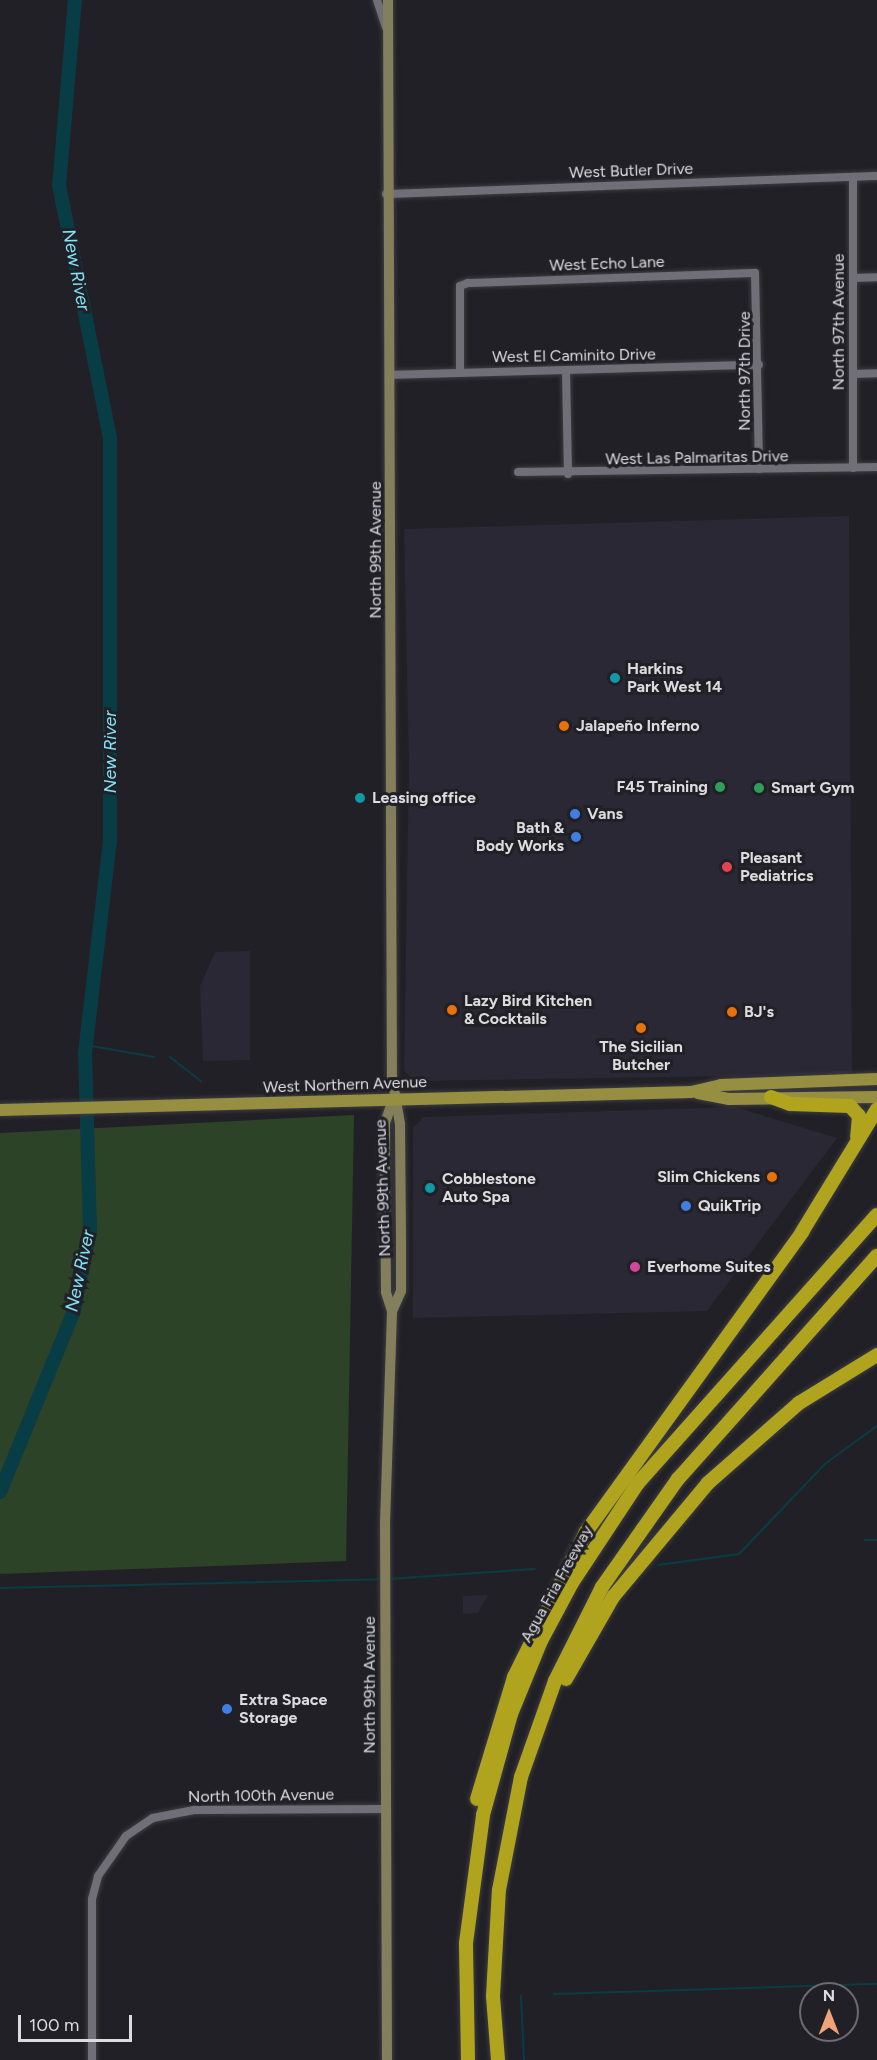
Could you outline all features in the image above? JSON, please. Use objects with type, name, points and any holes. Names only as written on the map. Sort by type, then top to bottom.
[{"type":"highway","points":[[771,1097],[790,1104],[850,1106],[860,1121],[855,1144]]},
{"type":"highway","points":[[470,1897],[468,1856],[483,1775],[514,1677],[548,1601],[620,1479],[802,1232],[877,1109]]},
{"type":"highway","name":"Agua Fria Freeway","points":[[468,2060],[470,1897],[496,1759],[529,1670],[572,1583],[651,1469],[877,1215]]},
{"type":"highway","points":[[498,2060],[493,1996],[499,1890],[532,1744],[585,1619],[650,1515],[877,1256]]},
{"type":"highway","points":[[532,1744],[597,1623],[660,1535],[757,1437],[799,1403],[877,1355]]},
{"type":"main road","name":"North 99th Avenue","points":[[388,0],[386,194],[390,375],[393,1100],[400,1124],[401,1291],[392,1311]]},
{"type":"main road","name":"West Northern Avenue","points":[[0,1110],[691,1092],[721,1085],[877,1079]]},
{"type":"main road","name":"West Northern Avenue","points":[[691,1092],[729,1099],[877,1097]]},
{"type":"main road","name":"North 99th Avenue","points":[[387,2060],[385,1561],[392,1311],[386,1292],[385,1174],[386,1123],[393,1100]]},
{"type":"street","points":[[377,0],[387,30]]},
{"type":"street","name":"West Butler Drive","points":[[386,194],[877,176]]},
{"type":"street","name":"North 97th Avenue","points":[[853,177],[853,468]]},
{"type":"street","name":"West Echo Lane","points":[[460,373],[460,286],[755,273]]},
{"type":"street","name":"North 97th Drive","points":[[755,273],[759,365],[759,469]]},
{"type":"street","points":[[853,278],[877,277]]},
{"type":"street","name":"West El Caminito Drive","points":[[390,375],[759,365]]},
{"type":"street","points":[[566,370],[568,474]]},
{"type":"street","points":[[853,374],[877,373]]},
{"type":"street","name":"West Las Palmaritas Drive","points":[[518,472],[568,474],[877,467]]},
{"type":"street","name":"North 100th Avenue","points":[[92,2060],[93,1899],[98,1876],[126,1836],[171,1812],[385,1809]]},
{"type":"shaded area","points":[[849,516],[852,1074],[413,1081],[404,1070],[409,766],[404,529]]},
{"type":"shaded area","points":[[250,951],[250,1060],[203,1061],[200,986],[215,952]]},
{"type":"shaded area","points":[[735,1107],[837,1138],[707,1311],[413,1318],[413,1128],[424,1117]]},
{"type":"shaded area","points":[[488,1595],[478,1613],[463,1614],[463,1596]]},
{"type":"green space","points":[[354,1115],[346,1561],[0,1574],[0,1133]]},
{"type":"waterway","name":"New River","points":[[0,1492],[74,1311],[90,1230],[85,1053],[110,841],[110,438],[59,186],[75,0]]},
{"type":"waterway","points":[[86,1045],[154,1057]]},
{"type":"waterway","points":[[170,1057],[201,1081]]},
{"type":"waterway","points":[[658,1565],[739,1554],[826,1463],[877,1426]]},
{"type":"waterway","points":[[865,1540],[877,1540]]},
{"type":"waterway","points":[[388,1579],[535,1569]]},
{"type":"waterway","points":[[0,1588],[382,1579]]},
{"type":"waterway","points":[[554,1994],[877,1984]]},
{"type":"waterway","points":[[521,1996],[524,2060]]},
{"type":"place","name":"Harkins Park West 14","points":[[615,678]]},
{"type":"place","name":"Jalapeño Inferno","points":[[564,726]]},
{"type":"place","name":"F45 Training","points":[[720,787]]},
{"type":"place","name":"Smart Gym","points":[[759,788]]},
{"type":"place","name":"Leasing office","points":[[360,798]]},
{"type":"place","name":"Vans","points":[[575,814]]},
{"type":"place","name":"Bath & Body Works","points":[[576,837]]},
{"type":"place","name":"Pleasant Pediatrics","points":[[727,867]]},
{"type":"place","name":"Lazy Bird Kitchen & Cocktails","points":[[452,1010]]},
{"type":"place","name":"BJ's","points":[[732,1012]]},
{"type":"place","name":"The Sicilian Butcher","points":[[641,1028]]},
{"type":"place","name":"Slim Chickens","points":[[772,1177]]},
{"type":"place","name":"Cobblestone Auto Spa","points":[[430,1188]]},
{"type":"place","name":"QuikTrip","points":[[686,1206]]},
{"type":"place","name":"Everhome Suites","points":[[635,1267]]},
{"type":"place","name":"Extra Space Storage","points":[[227,1709]]}]
